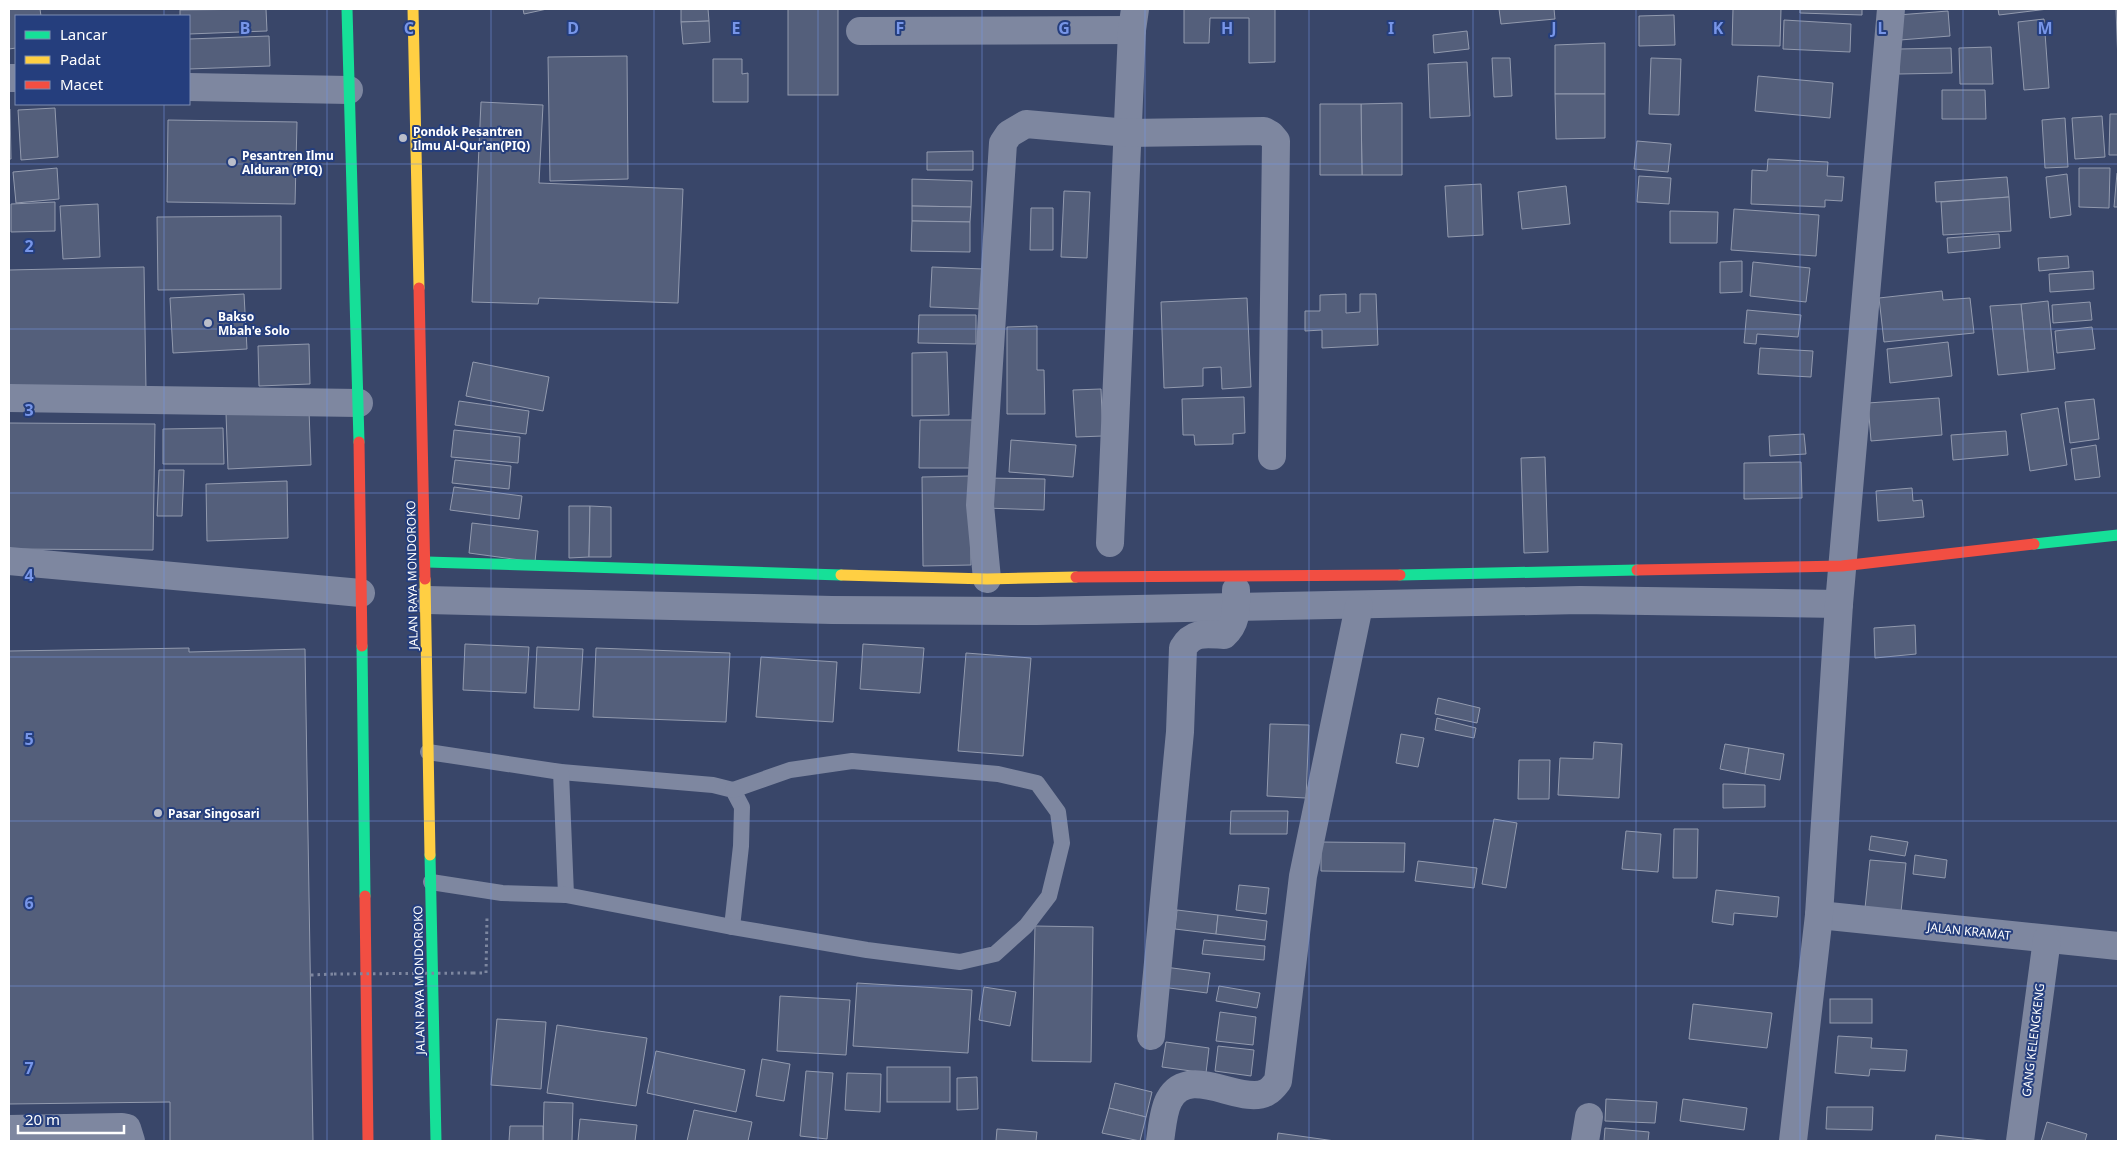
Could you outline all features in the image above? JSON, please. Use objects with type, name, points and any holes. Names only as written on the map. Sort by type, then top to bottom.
[{"type":"main road","points":[[347,9],[362,593],[368,1141]]},
{"type":"main road","name":"JALAN RAYA MONDOROKO","points":[[413,9],[427,600],[428,752],[436,1141]]},
{"type":"main road","points":[[426,562],[986,579],[1365,576],[1841,584],[2118,535]]},
{"type":"street","points":[[1793,1141],[1819,915],[1841,584],[1891,9]]},
{"type":"street","points":[[860,31],[1133,19],[1110,543]]},
{"type":"street","points":[[190,87],[349,90]]},
{"type":"street","points":[[986,579],[980,506],[1003,143],[1009,134],[1026,124],[1128,133],[1264,131],[1272,135],[1276,141],[1272,456]]},
{"type":"street","points":[[9,398],[358,403]]},
{"type":"street","points":[[9,561],[362,593]]},
{"type":"street","points":[[1151,1036],[1180,732],[1183,648],[1188,639],[1196,634],[1224,635],[1232,628],[1236,618],[1236,576]]},
{"type":"street","points":[[427,600],[832,610],[1236,608],[1580,600],[1841,584]]},
{"type":"street","points":[[1160,1141],[1169,1100],[1176,1090],[1187,1085],[1206,1085],[1254,1095],[1266,1092],[1278,1082],[1303,876],[1359,606]]},
{"type":"street","name":"JALAN KRAMAT","points":[[1819,915],[2118,946]]},
{"type":"street","name":"GANG KELENGKENG","points":[[2020,1141],[2047,939]]},
{"type":"street","points":[[9,1129],[122,1127],[127,1128],[131,1141]]},
{"type":"lane","points":[[428,752],[561,772],[714,785],[733,790],[790,770],[852,761],[998,774],[1037,783],[1058,812],[1062,843],[1049,896],[1026,926],[995,954],[960,962],[867,950],[732,927],[566,895],[487,891],[431,882]]},
{"type":"lane","points":[[561,772],[566,895]]},
{"type":"lane","points":[[732,927],[741,846],[742,808],[733,790]]},
{"type":"path","points":[[310,975],[486,973],[487,891]]},
{"type":"building","points":[[9,9],[40,9],[41,15],[15,15],[15,48],[9,49]]},
{"type":"building","points":[[266,9],[267,31],[190,34],[190,15],[180,15],[180,10]]},
{"type":"building","points":[[523,9],[547,9],[524,14]]},
{"type":"building","points":[[681,9],[708,9],[709,21],[681,22]]},
{"type":"building","points":[[788,9],[838,9],[838,95],[788,95]]},
{"type":"building","points":[[1184,9],[1275,9],[1275,62],[1249,63],[1249,18],[1210,18],[1209,43],[1184,43]]},
{"type":"building","points":[[1499,9],[1554,9],[1555,19],[1501,24]]},
{"type":"building","points":[[1733,9],[1781,9],[1780,46],[1732,45]]},
{"type":"building","points":[[1800,9],[1862,9],[1862,15],[1800,13]]},
{"type":"building","points":[[1998,9],[2048,9],[1999,15]]},
{"type":"building","points":[[2116,9],[2118,9],[2118,63]]},
{"type":"building","points":[[1948,11],[1950,36],[1900,40],[1898,15]]},
{"type":"building","points":[[1674,15],[1675,45],[1639,46],[1639,16]]},
{"type":"building","points":[[2044,19],[2049,88],[2024,90],[2018,22]]},
{"type":"building","points":[[1784,20],[1851,24],[1850,52],[1783,49]]},
{"type":"building","points":[[709,21],[710,42],[683,44],[681,22]]},
{"type":"building","points":[[1467,31],[1469,49],[1434,53],[1433,35]]},
{"type":"building","points":[[269,36],[270,66],[190,69],[190,39]]},
{"type":"building","points":[[1605,43],[1605,94],[1555,94],[1555,45]]},
{"type":"building","points":[[1991,47],[1993,84],[1960,84],[1959,48]]},
{"type":"building","points":[[1951,48],[1952,73],[1899,74],[1899,49]]},
{"type":"building","points":[[627,56],[628,179],[550,181],[548,57]]},
{"type":"building","points":[[1492,58],[1510,58],[1512,96],[1494,97]]},
{"type":"building","points":[[1651,58],[1681,59],[1679,115],[1649,114]]},
{"type":"building","points":[[713,59],[742,59],[742,74],[748,73],[748,102],[713,102]]},
{"type":"building","points":[[1467,62],[1470,116],[1430,118],[1428,64]]},
{"type":"building","points":[[1758,76],[1833,83],[1830,118],[1755,111]]},
{"type":"building","points":[[1942,90],[1985,90],[1986,119],[1942,119]]},
{"type":"building","points":[[1555,94],[1605,94],[1605,138],[1556,139]]},
{"type":"building","points":[[481,102],[543,105],[539,183],[683,189],[678,303],[539,298],[538,304],[472,302]]},
{"type":"building","points":[[1402,103],[1402,175],[1362,175],[1361,104]]},
{"type":"building","points":[[1320,104],[1361,104],[1362,175],[1320,175]]},
{"type":"building","points":[[55,108],[58,157],[21,160],[18,110]]},
{"type":"building","points":[[9,109],[11,159],[9,159]]},
{"type":"building","points":[[2110,114],[2118,114],[2118,155],[2109,155]]},
{"type":"building","points":[[2102,116],[2105,157],[2075,159],[2072,118]]},
{"type":"building","points":[[2065,118],[2068,167],[2045,168],[2042,120]]},
{"type":"building","name":"Pesantren Ilmu Alduran (PIQ)","points":[[168,120],[297,122],[295,204],[167,202]]},
{"type":"building","points":[[1637,141],[1671,144],[1668,172],[1634,169]]},
{"type":"building","points":[[973,151],[973,170],[927,170],[927,152]]},
{"type":"building","points":[[1768,159],[1828,162],[1827,176],[1844,177],[1842,201],[1825,200],[1825,207],[1751,204],[1752,170],[1767,171]]},
{"type":"building","points":[[57,168],[59,199],[16,203],[13,172]]},
{"type":"building","points":[[2079,168],[2110,168],[2109,208],[2079,207]]},
{"type":"building","points":[[2117,173],[2118,207],[2114,207]]},
{"type":"building","points":[[2067,174],[2071,215],[2050,218],[2046,177]]},
{"type":"building","points":[[1639,176],[1671,178],[1669,204],[1637,202]]},
{"type":"building","points":[[2007,177],[2009,197],[1936,202],[1935,182]]},
{"type":"building","points":[[912,179],[972,181],[971,207],[912,206]]},
{"type":"building","points":[[1481,184],[1483,235],[1448,237],[1445,186]]},
{"type":"building","points":[[1566,186],[1570,224],[1522,229],[1518,192]]},
{"type":"building","points":[[1064,191],[1090,192],[1087,258],[1061,257]]},
{"type":"building","points":[[2009,197],[2011,231],[1943,235],[1941,202]]},
{"type":"building","points":[[55,202],[55,231],[11,232],[11,204]]},
{"type":"building","points":[[98,204],[100,257],[63,259],[60,206]]},
{"type":"building","points":[[912,206],[971,207],[970,222],[912,221]]},
{"type":"building","points":[[1031,208],[1053,208],[1053,250],[1030,250]]},
{"type":"building","points":[[1734,209],[1819,215],[1816,256],[1731,250]]},
{"type":"building","points":[[1670,211],[1718,212],[1717,243],[1670,243]]},
{"type":"building","points":[[281,216],[281,289],[158,290],[157,217]]},
{"type":"building","points":[[912,221],[970,222],[970,252],[911,251]]},
{"type":"building","points":[[1999,234],[2000,248],[1948,253],[1947,238]]},
{"type":"building","points":[[2068,256],[2069,268],[2039,271],[2038,258]]},
{"type":"building","points":[[1742,261],[1742,292],[1720,293],[1720,262]]},
{"type":"building","points":[[1753,262],[1810,268],[1806,302],[1750,296]]},
{"type":"building","points":[[144,267],[146,390],[9,394],[9,270]]},
{"type":"building","points":[[932,267],[984,269],[982,309],[930,307]]},
{"type":"building","points":[[2093,271],[2094,289],[2050,292],[2049,274]]},
{"type":"building","points":[[1942,291],[1943,300],[1970,298],[1974,333],[1884,342],[1879,298]]},
{"type":"building","name":"Bakso Mbah'e Solo","points":[[244,294],[247,349],[173,353],[170,298]]},
{"type":"building","points":[[1346,294],[1346,313],[1360,312],[1360,294],[1376,294],[1378,345],[1322,348],[1322,330],[1305,331],[1305,311],[1320,311],[1320,295]]},
{"type":"building","points":[[1247,298],[1251,387],[1222,389],[1221,367],[1203,368],[1203,386],[1164,388],[1161,302]]},
{"type":"building","points":[[2048,301],[2055,369],[2028,372],[2021,304]]},
{"type":"building","points":[[2090,302],[2092,320],[2053,323],[2052,305]]},
{"type":"building","points":[[2021,304],[2028,372],[1998,375],[1990,306]]},
{"type":"building","points":[[1747,310],[1801,315],[1798,337],[1757,334],[1756,344],[1744,343]]},
{"type":"building","points":[[919,315],[976,315],[976,344],[918,343]]},
{"type":"building","points":[[1037,326],[1037,370],[1044,370],[1045,414],[1007,414],[1007,327]]},
{"type":"building","points":[[2092,327],[2095,349],[2057,353],[2055,331]]},
{"type":"building","points":[[1948,342],[1952,376],[1890,383],[1887,349]]},
{"type":"building","points":[[309,344],[310,384],[259,386],[258,346]]},
{"type":"building","points":[[1760,348],[1813,351],[1811,377],[1758,374]]},
{"type":"building","points":[[947,352],[949,415],[912,416],[912,353]]},
{"type":"building","points":[[473,362],[549,377],[543,411],[466,396]]},
{"type":"building","points":[[1101,389],[1103,436],[1076,437],[1073,390]]},
{"type":"building","points":[[1244,397],[1245,433],[1233,434],[1233,444],[1195,445],[1194,435],[1183,435],[1182,399]]},
{"type":"building","points":[[1939,398],[1942,435],[1871,441],[1868,403]]},
{"type":"building","points":[[2094,399],[2099,439],[2070,443],[2065,402]]},
{"type":"building","points":[[459,401],[529,411],[526,434],[455,425]]},
{"type":"building","points":[[2058,408],[2067,465],[2030,471],[2021,414]]},
{"type":"building","points":[[309,410],[311,465],[228,469],[226,413]]},
{"type":"building","points":[[920,420],[979,420],[980,468],[919,468]]},
{"type":"building","points":[[9,423],[155,424],[153,550],[9,549]]},
{"type":"building","points":[[223,428],[224,464],[163,464],[163,429]]},
{"type":"building","points":[[454,430],[520,437],[518,463],[451,457]]},
{"type":"building","points":[[2006,431],[2008,455],[1953,460],[1951,435]]},
{"type":"building","points":[[1804,434],[1806,454],[1770,456],[1769,436]]},
{"type":"building","points":[[1011,440],[1076,445],[1073,477],[1009,472]]},
{"type":"building","points":[[2096,445],[2100,477],[2075,480],[2071,449]]},
{"type":"building","points":[[1545,457],[1548,552],[1524,553],[1521,458]]},
{"type":"building","points":[[455,460],[511,466],[509,489],[452,483]]},
{"type":"building","points":[[1801,462],[1802,498],[1744,499],[1744,463]]},
{"type":"building","points":[[159,470],[184,470],[182,516],[157,516]]},
{"type":"building","points":[[970,476],[971,565],[923,566],[922,477]]},
{"type":"building","points":[[987,478],[1045,479],[1044,510],[985,508]]},
{"type":"building","points":[[287,481],[288,538],[207,541],[206,484]]},
{"type":"building","points":[[454,487],[522,496],[519,519],[450,510]]},
{"type":"building","points":[[1912,488],[1913,501],[1922,500],[1924,517],[1878,521],[1876,491]]},
{"type":"building","points":[[569,506],[590,506],[589,557],[569,558]]},
{"type":"building","points":[[590,506],[611,507],[611,557],[589,557]]},
{"type":"building","points":[[472,523],[538,531],[535,562],[469,553]]},
{"type":"building","points":[[1915,625],[1916,654],[1875,658],[1874,628]]},
{"type":"building","points":[[465,644],[529,647],[526,693],[463,690]]},
{"type":"building","points":[[863,644],[924,648],[920,693],[860,689]]},
{"type":"building","points":[[537,647],[583,649],[579,710],[534,708]]},
{"type":"building","name":"Pasar Singosari","points":[[189,648],[189,652],[305,649],[313,1141],[170,1141],[170,1102],[9,1104],[9,651]]},
{"type":"building","points":[[596,648],[730,653],[726,722],[593,717]]},
{"type":"building","points":[[966,653],[1031,658],[1023,756],[958,751]]},
{"type":"building","points":[[761,657],[837,662],[833,722],[756,717]]},
{"type":"building","points":[[1438,698],[1480,708],[1477,723],[1435,714]]},
{"type":"building","points":[[1437,718],[1476,728],[1474,738],[1435,730]]},
{"type":"building","points":[[1270,724],[1309,725],[1306,798],[1267,796]]},
{"type":"building","points":[[1401,734],[1424,738],[1418,767],[1396,763]]},
{"type":"building","points":[[1594,742],[1622,744],[1619,798],[1558,795],[1560,758],[1593,759]]},
{"type":"building","points":[[1725,744],[1749,748],[1745,774],[1720,769]]},
{"type":"building","points":[[1749,748],[1784,754],[1780,780],[1745,774]]},
{"type":"building","points":[[1519,760],[1550,760],[1549,799],[1518,799]]},
{"type":"building","points":[[1723,784],[1765,785],[1765,807],[1723,808]]},
{"type":"building","points":[[1231,811],[1288,811],[1287,834],[1230,834]]},
{"type":"building","points":[[1494,819],[1517,823],[1506,888],[1482,884]]},
{"type":"building","points":[[1674,829],[1698,829],[1697,878],[1673,878]]},
{"type":"building","points":[[1626,831],[1661,834],[1658,872],[1622,869]]},
{"type":"building","points":[[1871,836],[1908,842],[1905,856],[1869,850]]},
{"type":"building","points":[[1321,842],[1405,843],[1404,872],[1321,871]]},
{"type":"building","points":[[1915,855],[1947,860],[1945,878],[1913,874]]},
{"type":"building","points":[[1870,860],[1906,863],[1901,912],[1865,908]]},
{"type":"building","points":[[1418,861],[1477,868],[1474,888],[1415,881]]},
{"type":"building","points":[[1239,885],[1269,888],[1266,914],[1236,910]]},
{"type":"building","points":[[1716,890],[1779,897],[1777,917],[1734,913],[1733,925],[1712,922]]},
{"type":"building","points":[[1177,910],[1218,915],[1216,934],[1175,929]]},
{"type":"building","points":[[1218,915],[1267,921],[1265,940],[1216,934]]},
{"type":"building","points":[[1035,926],[1093,927],[1091,1062],[1032,1061]]},
{"type":"building","points":[[1204,940],[1265,946],[1264,960],[1202,954]]},
{"type":"building","points":[[1165,967],[1210,973],[1207,993],[1162,987]]},
{"type":"building","points":[[857,983],[972,990],[968,1053],[853,1046]]},
{"type":"building","points":[[1219,986],[1260,993],[1257,1008],[1216,1001]]},
{"type":"building","points":[[984,987],[1016,992],[1010,1026],[979,1020]]},
{"type":"building","points":[[780,996],[850,1000],[846,1055],[777,1051]]},
{"type":"building","points":[[1830,999],[1872,999],[1872,1023],[1830,1023]]},
{"type":"building","points":[[1693,1004],[1772,1013],[1767,1048],[1689,1039]]},
{"type":"building","points":[[1220,1012],[1256,1017],[1253,1045],[1216,1041]]},
{"type":"building","points":[[497,1019],[546,1022],[541,1089],[491,1085]]},
{"type":"building","points":[[557,1025],[647,1038],[636,1106],[547,1093]]},
{"type":"building","points":[[1838,1036],[1872,1038],[1871,1048],[1907,1050],[1905,1071],[1870,1069],[1869,1076],[1835,1073]]},
{"type":"building","points":[[1166,1042],[1209,1048],[1206,1073],[1162,1067]]},
{"type":"building","points":[[1218,1046],[1254,1050],[1251,1076],[1215,1071]]},
{"type":"building","points":[[656,1051],[745,1070],[736,1112],[647,1093]]},
{"type":"building","points":[[762,1059],[790,1064],[784,1101],[756,1096]]},
{"type":"building","points":[[887,1067],[950,1067],[950,1102],[887,1102]]},
{"type":"building","points":[[806,1071],[833,1073],[827,1139],[800,1136]]},
{"type":"building","points":[[847,1073],[881,1074],[880,1112],[845,1110]]},
{"type":"building","points":[[977,1077],[978,1109],[957,1110],[957,1078]]},
{"type":"building","points":[[1115,1083],[1152,1092],[1146,1117],[1109,1108]]},
{"type":"building","points":[[1606,1099],[1657,1102],[1655,1123],[1605,1121]]},
{"type":"building","points":[[1683,1099],[1747,1108],[1744,1130],[1680,1121]]},
{"type":"building","points":[[544,1102],[573,1103],[572,1141],[543,1141]]},
{"type":"building","points":[[1827,1107],[1873,1107],[1872,1130],[1826,1129]]},
{"type":"building","points":[[1109,1108],[1146,1117],[1140,1141],[1102,1133]]},
{"type":"building","points":[[694,1110],[752,1122],[748,1141],[687,1141]]},
{"type":"building","points":[[580,1119],[637,1125],[635,1141],[578,1141]]},
{"type":"building","points":[[2047,1122],[2087,1134],[2085,1141],[2041,1141]]},
{"type":"building","points":[[510,1126],[543,1126],[543,1141],[509,1141]]},
{"type":"building","points":[[1605,1128],[1649,1132],[1648,1141],[1604,1141]]},
{"type":"building","points":[[997,1129],[1037,1132],[1036,1141],[996,1141]]},
{"type":"building","points":[[1278,1133],[1335,1141],[1277,1141]]},
{"type":"building","points":[[1936,1135],[1991,1141],[1935,1141]]},
{"type":"traffic: fast","points":[[347,9],[359,442]]},
{"type":"traffic: fast","points":[[2034,544],[2118,535]]},
{"type":"traffic: fast","points":[[427,562],[841,575]]},
{"type":"traffic: fast","points":[[1400,575],[1637,570]]},
{"type":"traffic: fast","points":[[362,646],[365,896]]},
{"type":"traffic: fast","points":[[430,855],[436,1141]]},
{"type":"traffic: slow","points":[[413,9],[419,288]]},
{"type":"traffic: slow","points":[[841,575],[987,579],[1076,577]]},
{"type":"traffic: slow","points":[[425,579],[430,855]]},
{"type":"traffic: jam","points":[[419,288],[425,579]]},
{"type":"traffic: jam","points":[[359,442],[362,646]]},
{"type":"traffic: jam","points":[[1637,570],[1842,566],[2034,544]]},
{"type":"traffic: jam","points":[[1076,577],[1400,575]]},
{"type":"traffic: jam","points":[[365,896],[368,1141]]},
{"type":"place","name":"Pondok Pesantren Ilmu Al-Qur'an(PIQ)","points":[[403,138]]},
{"type":"place","name":"Pesantren Ilmu Alduran (PIQ)","points":[[232,162]]},
{"type":"place","name":"Bakso Mbah'e Solo","points":[[208,323]]},
{"type":"place","name":"Pasar Singosari","points":[[158,813]]}]
